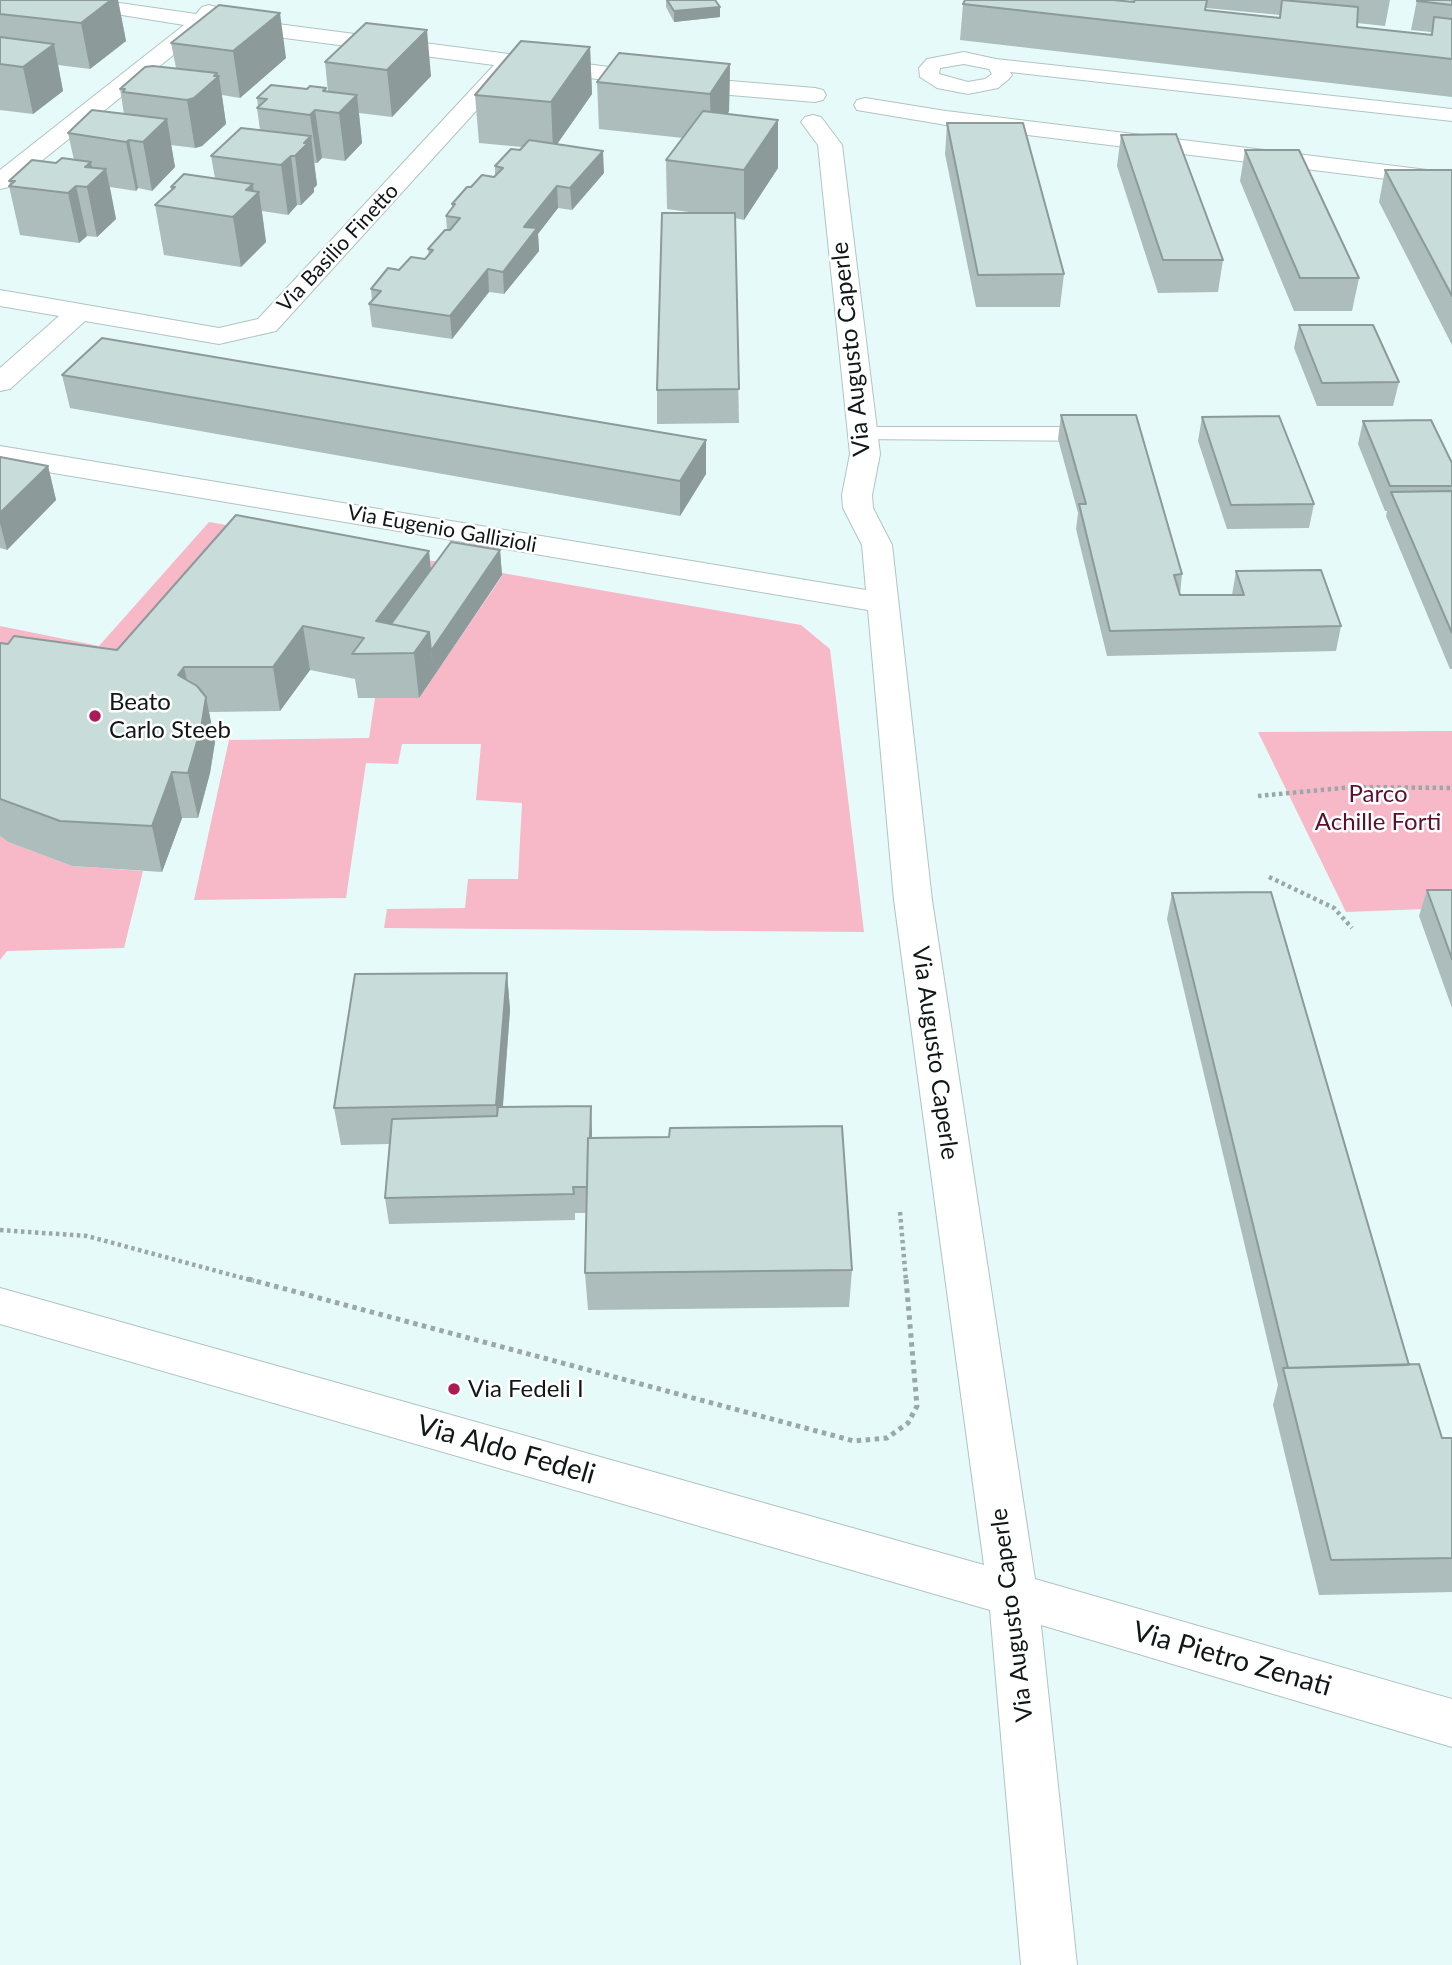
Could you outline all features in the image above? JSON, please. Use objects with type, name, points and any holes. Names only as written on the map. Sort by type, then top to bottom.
[{"type":"street","points":[[66,0],[119,10],[694,85],[815,95],[851,108],[1452,180]]},
{"type":"street","points":[[41,5],[119,10],[140,0]]},
{"type":"street","points":[[0,182],[202,21],[220,0]]},
{"type":"street","name":"Via Basilio Finetto","points":[[0,298],[219,336],[267,325],[510,61]]},
{"type":"street","points":[[694,85],[764,99],[806,119],[851,108]]},
{"type":"street","points":[[815,95],[798,102],[794,111],[806,119],[830,145],[851,108]]},
{"type":"street","name":"Via Augusto Caperle","points":[[830,145],[865,454],[857,495],[858,508],[877,545],[913,900],[1013,1595],[1049,1965]]},
{"type":"street","points":[[0,383],[79,312]]},
{"type":"street","name":"Via Eugenio Gallizioli","points":[[0,454],[884,603]]},
{"type":"street","name":"Via Aldo Fedeli","points":[[0,1306],[1013,1595]]},
{"type":"street","name":"Via Pietro Zenati","points":[[1013,1595],[1452,1723]]},
{"type":"lane","points":[[996,65],[1452,116]]},
{"type":"lane","points":[[862,434],[1119,434]]},
{"type":"path","points":[[1258,796],[1353,788],[1452,788]]},
{"type":"path","points":[[1269,877],[1334,908],[1352,928]]},
{"type":"path","points":[[0,1230],[87,1236],[854,1441],[887,1438],[908,1423],[918,1406],[899,1198]]},
{"type":"green space","points":[[209,522],[801,625],[830,649],[864,932],[384,928],[387,909],[465,908],[468,879],[518,879],[522,803],[476,800],[481,744],[402,744],[398,764],[366,763],[346,898],[194,900],[229,740],[369,738],[375,698],[419,698],[502,576],[127,695],[0,686],[0,626],[99,646]]},
{"type":"green space","name":"Parco Achille Forti","points":[[1452,731],[1452,908],[1346,912],[1258,732]]},
{"type":"green space","points":[[0,836],[8,842],[72,866],[143,871],[124,948],[7,951],[0,960]]},
{"type":"building","points":[[0,0],[111,0],[81,23],[0,14]]},
{"type":"building","points":[[667,0],[715,0],[720,7],[674,11]]},
{"type":"building","points":[[965,0],[1207,0],[1205,10],[1280,18],[1282,0],[1358,7],[1357,27],[1432,35],[1434,17],[1452,19],[1452,59],[963,4]]},
{"type":"building","points":[[1452,0],[1452,5],[1417,1]]},
{"type":"building","points":[[219,5],[280,13],[233,51],[171,43]]},
{"type":"building","points":[[366,23],[427,30],[387,70],[325,62]]},
{"type":"building","points":[[0,37],[54,44],[23,67],[0,64]]},
{"type":"building","points":[[521,41],[590,47],[551,102],[475,95]]},
{"type":"building","points":[[619,53],[730,64],[710,94],[597,82]]},
{"type":"building","points":[[145,67],[217,73],[214,76],[219,76],[194,98],[187,100],[123,92],[125,89],[120,89]]},
{"type":"building","points":[[271,85],[307,89],[310,86],[326,88],[323,91],[357,95],[339,113],[315,110],[310,115],[257,108],[267,99],[257,98]]},
{"type":"building","points":[[92,110],[167,119],[143,142],[68,133]]},
{"type":"building","points":[[703,111],[778,120],[744,170],[666,160]]},
{"type":"building","points":[[947,123],[1023,123],[1064,274],[978,275]]},
{"type":"building","points":[[241,128],[311,136],[295,156],[291,156],[281,165],[211,156]]},
{"type":"building","points":[[1176,134],[1223,260],[1163,260],[1121,135]]},
{"type":"building","points":[[529,140],[603,151],[570,188],[557,186],[524,227],[537,228],[503,272],[488,269],[450,316],[369,304],[381,291],[371,289],[388,268],[399,270],[411,257],[425,259],[433,250],[428,249],[445,230],[450,230],[460,218],[446,216],[455,204],[452,204],[467,187],[471,187],[482,175],[494,177],[503,168],[495,166],[511,149],[520,150]]},
{"type":"building","points":[[1245,150],[1299,150],[1359,278],[1300,278]]},
{"type":"building","points":[[62,158],[91,162],[85,167],[106,169],[87,187],[76,186],[68,193],[9,186],[15,181],[9,181],[32,160],[56,163]]},
{"type":"building","points":[[1385,170],[1452,170],[1452,296]]},
{"type":"building","points":[[184,174],[253,184],[246,190],[259,192],[233,217],[155,205],[175,187],[171,187]]},
{"type":"building","points":[[662,213],[735,213],[739,389],[657,390]]},
{"type":"building","points":[[1299,325],[1373,325],[1399,382],[1322,383]]},
{"type":"building","points":[[102,338],[706,440],[680,481],[62,375]]},
{"type":"building","points":[[1061,415],[1136,415],[1182,574],[1174,575],[1180,595],[1244,595],[1236,571],[1321,570],[1341,626],[1110,631],[1079,504],[1086,504]]},
{"type":"building","points":[[1279,416],[1314,504],[1231,505],[1202,417]]},
{"type":"building","points":[[1431,420],[1452,463],[1452,486],[1390,486],[1363,421]]},
{"type":"building","points":[[0,457],[48,466],[0,513]]},
{"type":"building","points":[[1452,491],[1452,633],[1391,492]]},
{"type":"building","name":"Beato Carlo Steeb","points":[[236,515],[429,551],[376,621],[429,632],[414,653],[352,654],[364,638],[303,626],[273,667],[184,667],[178,675],[197,686],[206,697],[201,728],[188,773],[172,772],[152,826],[60,821],[0,799],[0,643],[8,644],[14,636],[117,650]]},
{"type":"building","points":[[451,542],[500,550],[431,651],[429,632],[391,624]]},
{"type":"building","points":[[1427,890],[1452,890],[1452,959]]},
{"type":"building","points":[[1271,892],[1409,1365],[1288,1368],[1172,893]]},
{"type":"building","points":[[507,973],[496,1105],[334,1108],[355,974]]},
{"type":"building","points":[[591,1106],[587,1187],[573,1187],[574,1194],[385,1198],[392,1119],[497,1116],[498,1107]]},
{"type":"building","points":[[842,1126],[852,1270],[585,1273],[588,1138],[669,1137],[670,1128]]},
{"type":"building","points":[[1419,1364],[1442,1438],[1452,1438],[1452,1558],[1331,1560],[1283,1368]]},
{"type":"place","name":"Beato Carlo Steeb","points":[[95,716]]},
{"type":"place","name":"Via Fedeli I","points":[[454,1389]]}]
